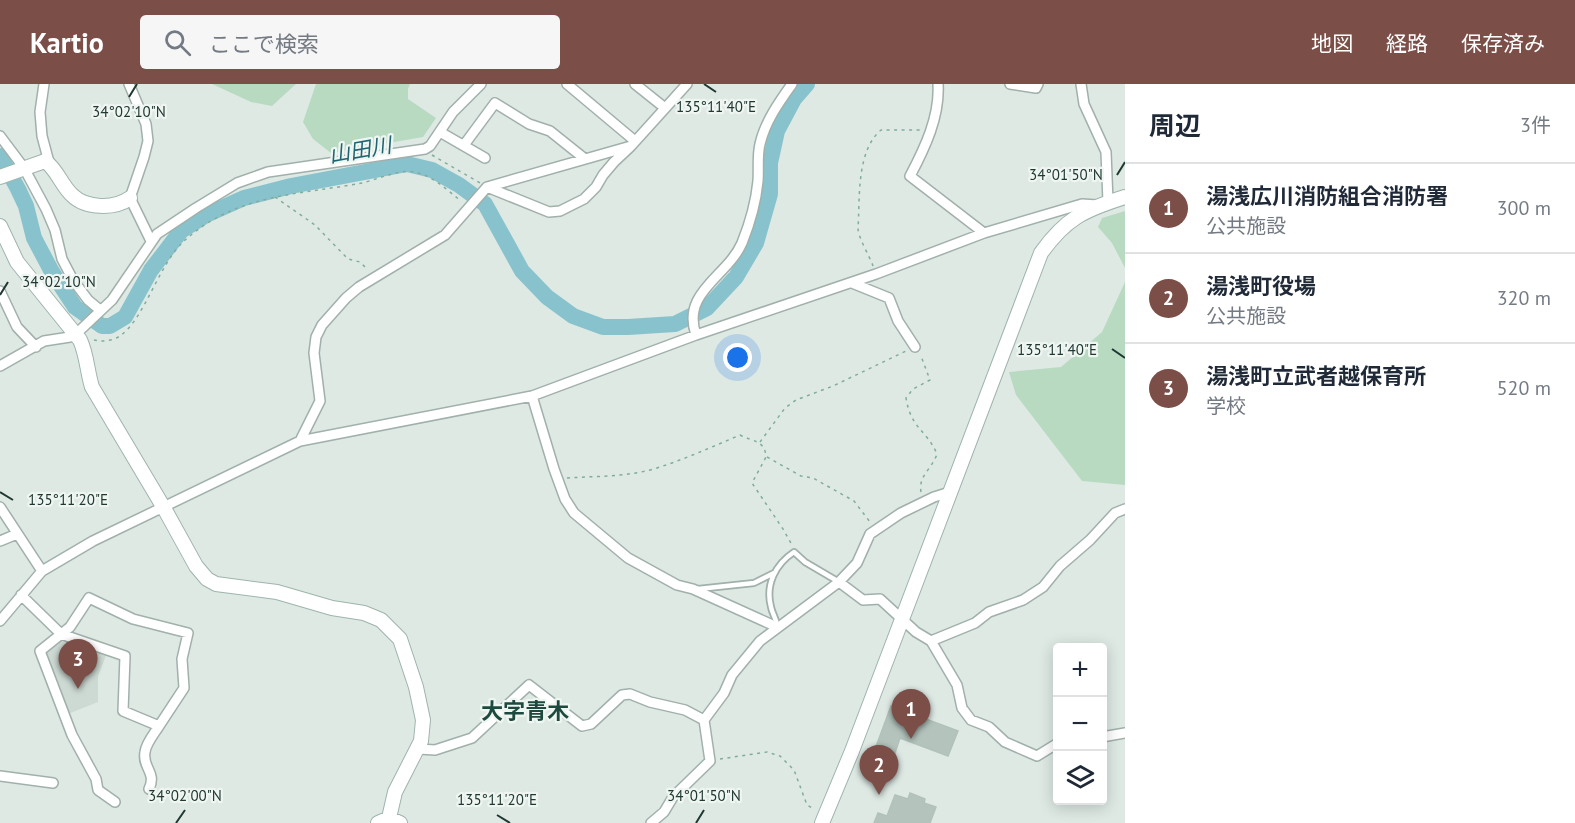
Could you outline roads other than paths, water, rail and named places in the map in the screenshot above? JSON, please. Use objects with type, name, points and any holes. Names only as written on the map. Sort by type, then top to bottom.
[{"type":"street","points":[[44,84],[40,112],[42,136],[50,165],[72,195],[93,205],[117,205],[130,198],[144,157],[147,141],[146,124],[129,84]]},
{"type":"street","points":[[0,366],[48,340],[70,337],[78,332],[112,300],[151,241],[164,228],[237,183],[283,169],[420,150],[430,146],[459,104],[481,84]]},
{"type":"street","points":[[567,84],[633,144]]},
{"type":"street","points":[[635,84],[665,108]]},
{"type":"street","points":[[486,189],[549,212],[560,211],[589,194],[608,168],[687,84]]},
{"type":"street","points":[[696,335],[694,324],[698,297],[729,265],[742,243],[755,202],[760,141],[768,122],[792,84]]},
{"type":"street","points":[[938,84],[938,101],[930,130],[910,176],[984,233]]},
{"type":"street","points":[[1010,84],[1036,88],[1038,84]]},
{"type":"street","points":[[1081,84],[1084,104],[1106,152],[1104,204]]},
{"type":"street","points":[[464,146],[495,103],[529,124],[550,131],[585,159]]},
{"type":"street","points":[[440,132],[485,158]]},
{"type":"street","points":[[0,136],[22,169],[55,230],[62,259],[73,280],[98,311]]},
{"type":"street","points":[[300,441],[320,401],[314,353],[318,332],[346,298],[359,287],[445,235],[486,189],[633,144]]},
{"type":"street","points":[[0,177],[43,161],[50,165]]},
{"type":"street","points":[[824,818],[852,751],[1041,253],[1068,222],[1104,204],[1125,197]]},
{"type":"street","points":[[130,198],[151,241]]},
{"type":"street","points":[[0,621],[42,571],[93,541],[300,441],[532,396],[696,335],[852,283],[984,233],[1082,204],[1104,204]]},
{"type":"street","points":[[2,235],[18,262],[48,302],[78,332],[86,355],[92,387],[196,566],[211,582],[277,592],[332,608],[364,613],[381,620],[393,631],[404,649],[422,708],[422,732],[419,748],[399,783],[389,821]]},
{"type":"street","points":[[852,283],[889,298],[898,321],[915,347]]},
{"type":"street","points":[[0,291],[17,327],[36,347]]},
{"type":"street","points":[[532,396],[565,499],[574,513],[628,558],[677,585],[693,589],[777,627]]},
{"type":"street","points":[[651,823],[664,812],[674,797],[710,761],[704,720],[724,693],[732,675],[760,641],[839,582],[857,563],[868,537],[876,530],[922,502],[950,492]]},
{"type":"street","points":[[0,507],[42,571]]},
{"type":"street","points":[[931,640],[975,623],[989,612],[1023,600],[1043,587],[1060,566],[1090,540],[1115,513],[1125,509]]},
{"type":"street","points":[[0,542],[17,534]]},
{"type":"street","points":[[839,582],[863,600],[880,599],[916,632],[931,640],[957,685],[962,708],[971,720],[989,727],[1005,742],[1037,756],[1053,746]]},
{"type":"street","points":[[21,595],[61,634],[124,656],[123,711],[159,726]]},
{"type":"street","points":[[115,802],[98,790],[96,779],[72,735],[40,651],[70,627],[89,598],[133,619],[188,633],[182,659],[184,688],[146,747],[144,754],[152,775],[153,782],[149,789]]},
{"type":"street","points":[[419,748],[435,750],[472,738],[529,685],[582,726],[591,724],[622,695],[630,694],[650,702],[685,710],[704,720]]},
{"type":"street","points":[[1107,736],[1125,733]]},
{"type":"street","points":[[0,776],[52,783]]},
{"type":"lane","points":[[777,627],[770,599],[770,580],[781,563],[794,552],[805,562],[839,582]]},
{"type":"lane","points":[[693,589],[754,583],[774,573]]},
{"type":"waterway","name":"山田川","points":[[0,156],[26,206],[34,238],[52,272],[75,307],[102,326],[110,326],[125,317],[151,270],[181,231],[206,215],[244,198],[291,186],[407,164],[432,170],[459,185],[485,204],[522,271],[547,297],[573,316],[603,327],[675,324],[707,308],[736,277],[756,243],[770,194],[770,163],[777,131],[794,99],[807,84]]},
{"type":"place","name":"湯浅町立武者越保育所","points":[[78,689]]},
{"type":"place","name":"湯浅広川消防組合消防署","points":[[911,739]]},
{"type":"place","name":"湯浅町役場","points":[[879,795]]},
{"type":"district","name":"大字青木","points":[[525,711]]}]
